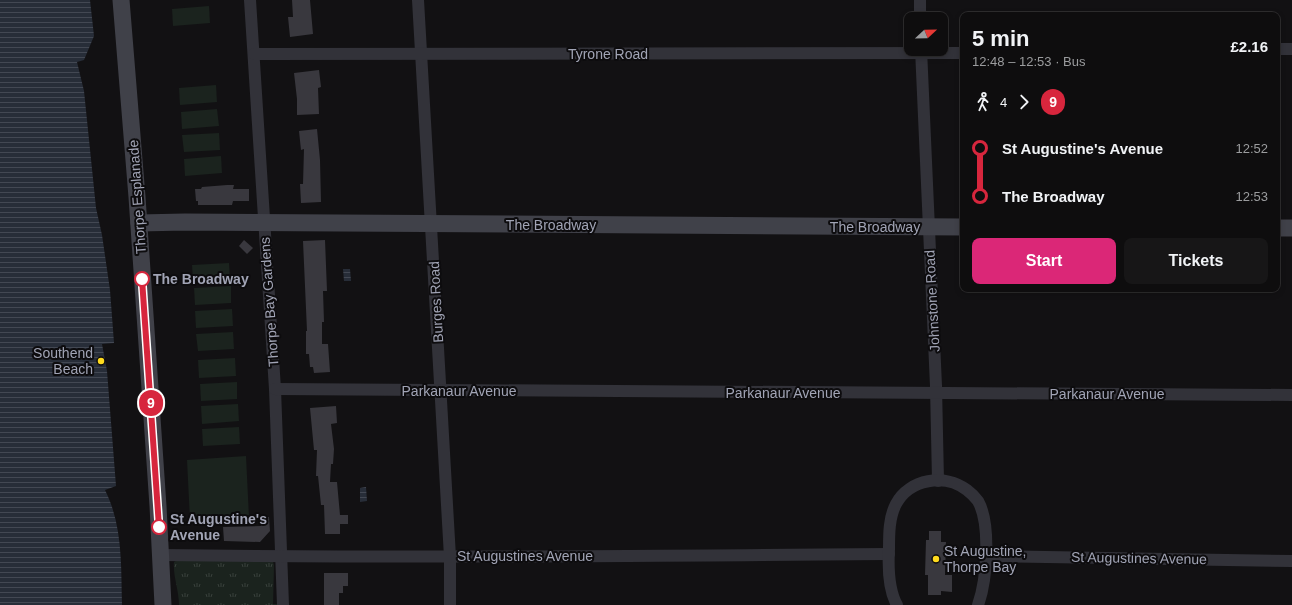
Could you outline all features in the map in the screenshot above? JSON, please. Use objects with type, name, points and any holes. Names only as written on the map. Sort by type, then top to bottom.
[{"type":"street","name":"Thorpe Bay Gardens","points":[[250,0],[275,389],[284,605]]},
{"type":"street","name":"Burges Road","points":[[418,0],[450,557],[450,605]]},
{"type":"street","points":[[920,0],[920,12]]},
{"type":"street","name":"Thorpe Esplanade","points":[[122,1],[139,223],[163,605]]},
{"type":"street","points":[[1280,49],[1292,49]]},
{"type":"street","name":"Tyrone Road","points":[[254,54],[904,51]]},
{"type":"street","name":"Tyrone Road","points":[[948,52],[960,53]]},
{"type":"street","name":"Johnstone Road","points":[[922,56],[936,393],[938,481]]},
{"type":"street","name":"The Broadway","points":[[139,223],[960,227]]},
{"type":"street","points":[[1280,228],[1292,228]]},
{"type":"street","name":"Parkanaur Avenue","points":[[275,389],[1292,395]]},
{"type":"street","points":[[897,605],[890,584],[889,554],[893,512],[902,495],[910,488],[930,481],[949,482],[958,485],[977,500],[983,517],[986,556],[983,587],[978,605]]},
{"type":"street","name":"St Augustines Avenue","points":[[161,555],[450,557],[889,554]]},
{"type":"street","name":"St Augustines Avenue","points":[[986,556],[1292,561]]},
{"type":"green space","points":[[209,6],[210,23],[173,26],[172,9]]},
{"type":"green space","points":[[216,85],[217,102],[180,105],[179,88]]},
{"type":"green space","points":[[217,109],[219,126],[182,129],[181,112]]},
{"type":"green space","points":[[219,133],[220,150],[184,152],[182,135]]},
{"type":"green space","points":[[221,156],[222,173],[185,176],[184,159]]},
{"type":"green space","points":[[229,263],[230,280],[193,282],[192,265]]},
{"type":"green space","points":[[231,286],[231,303],[195,305],[194,288]]},
{"type":"green space","points":[[232,309],[233,326],[196,328],[195,311]]},
{"type":"green space","points":[[233,332],[234,349],[198,351],[196,334]]},
{"type":"green space","points":[[235,358],[236,376],[199,378],[198,360]]},
{"type":"green space","points":[[237,382],[237,399],[201,401],[200,384]]},
{"type":"green space","points":[[238,404],[239,421],[202,424],[201,406]]},
{"type":"green space","points":[[239,427],[240,444],[203,446],[202,429]]},
{"type":"green space","points":[[246,456],[249,517],[190,520],[187,460]]},
{"type":"green space","points":[[174,562],[273,562],[273,604],[277,605],[179,605],[174,568]]},
{"type":"shaded area","points":[[0,0],[90,0],[94,36],[84,60],[77,62],[84,91],[96,208],[102,235],[110,290],[114,343],[102,344],[107,371],[116,486],[105,490],[111,504],[118,532],[121,561],[122,605],[0,605]]},
{"type":"shaded area","points":[[343,269],[350,269],[351,281],[344,281]]},
{"type":"shaded area","points":[[366,487],[367,501],[360,502],[360,488]]},
{"type":"building","points":[[292,0],[310,0],[313,34],[290,37],[288,17],[293,17]]},
{"type":"building","points":[[319,70],[321,87],[318,88],[319,114],[297,115],[294,73]]},
{"type":"building","points":[[317,129],[320,160],[321,202],[301,203],[300,184],[303,184],[304,149],[301,150],[299,131]]},
{"type":"building","points":[[234,185],[233,189],[249,189],[249,201],[233,201],[232,205],[198,205],[198,201],[196,201],[195,189]]},
{"type":"building","points":[[244,240],[253,248],[247,254],[239,246]]},
{"type":"building","points":[[325,240],[327,291],[323,291],[324,322],[322,322],[322,344],[328,344],[330,372],[314,373],[313,367],[310,367],[309,354],[306,354],[307,331],[303,241]]},
{"type":"building","points":[[336,406],[337,423],[331,424],[334,449],[330,482],[337,482],[340,515],[348,515],[348,524],[340,524],[340,534],[325,534],[324,505],[321,505],[318,476],[316,476],[317,450],[314,450],[310,408]]},
{"type":"building","points":[[261,517],[269,517],[270,531],[260,542],[224,541],[223,527],[261,526]]},
{"type":"building","name":"St Augustine, Thorpe Bay","points":[[929,531],[941,531],[941,542],[946,542],[945,575],[952,575],[952,592],[941,591],[941,595],[928,595],[928,575],[925,575],[926,540],[929,540]]},
{"type":"building","points":[[324,573],[348,573],[348,586],[343,586],[343,593],[339,593],[339,605],[324,605]]},
{"type":"bus line","name":"9","points":[[142,279],[159,527]]},
{"type":"place","name":"The Broadway","points":[[142,279]]},
{"type":"place","name":"Southend Beach","points":[[101,361]]},
{"type":"place","name":"St Augustine's Avenue","points":[[159,527]]},
{"type":"place","name":"St Augustine, Thorpe Bay","points":[[936,559]]}]
